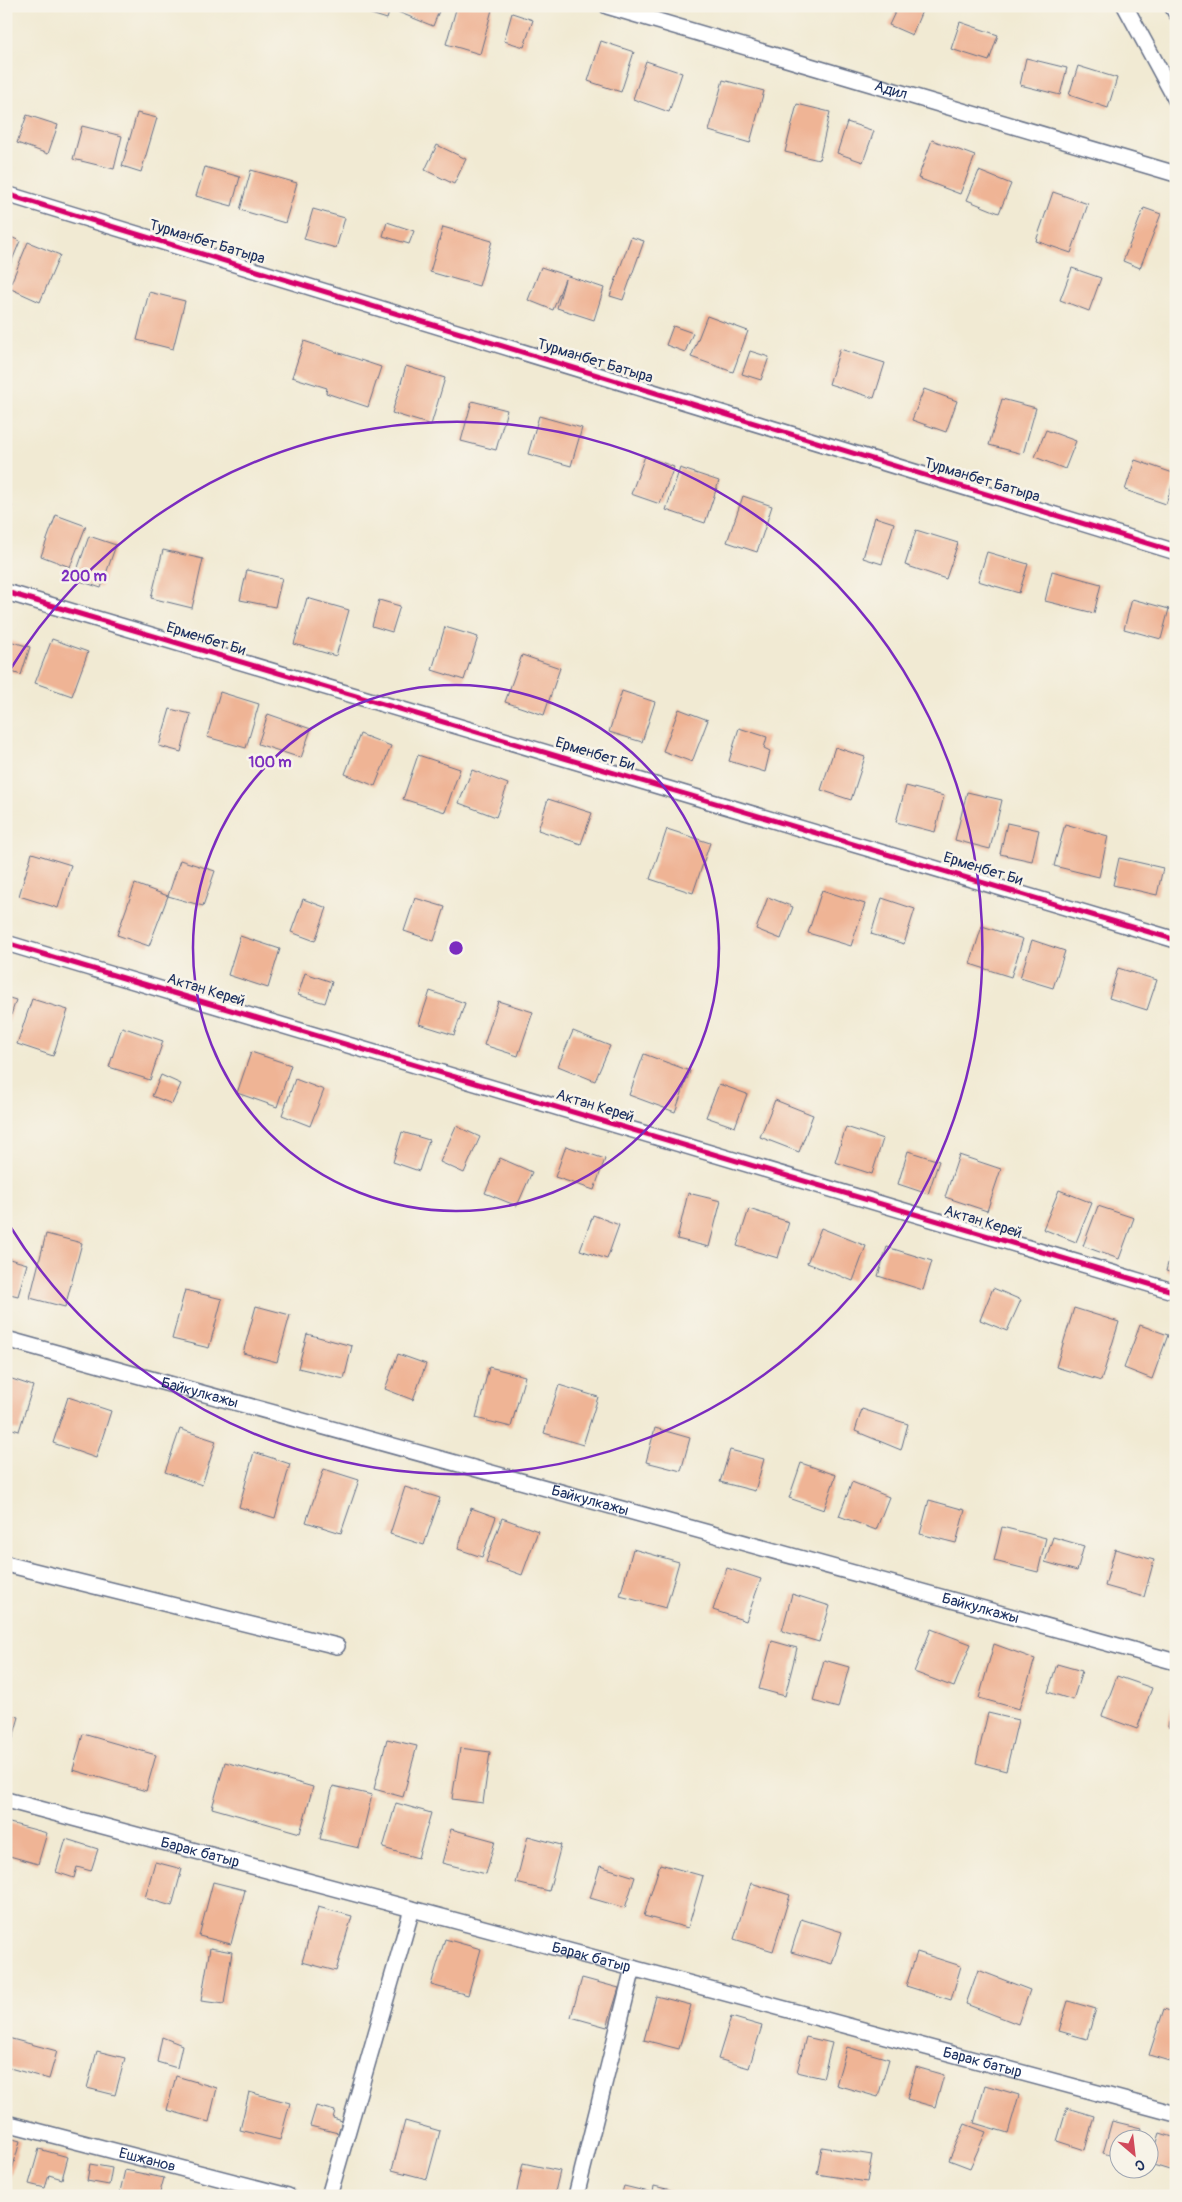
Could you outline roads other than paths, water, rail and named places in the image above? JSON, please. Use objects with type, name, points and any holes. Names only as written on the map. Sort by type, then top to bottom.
[{"type":"street","name":"Адил","points":[[607,6],[1176,174]]},
{"type":"street","points":[[1125,6],[1176,100]]},
{"type":"street","points":[[1172,6],[1176,12]]},
{"type":"street","name":"Турманбет Батыра","points":[[6,194],[1176,552]]},
{"type":"street","name":"Ерменбет Би","points":[[6,592],[1176,940]]},
{"type":"street","name":"Актан Керей","points":[[6,943],[1176,1292]]},
{"type":"street","name":"Байкулкажы","points":[[6,1339],[1176,1662]]},
{"type":"street","points":[[6,1564],[337,1646]]},
{"type":"street","name":"Барак батыр","points":[[6,1800],[1176,2114]]},
{"type":"street","points":[[329,2196],[412,1909]]},
{"type":"street","points":[[576,2196],[634,1968]]},
{"type":"street","name":"Ешжанов","points":[[6,2123],[288,2196]]}]
